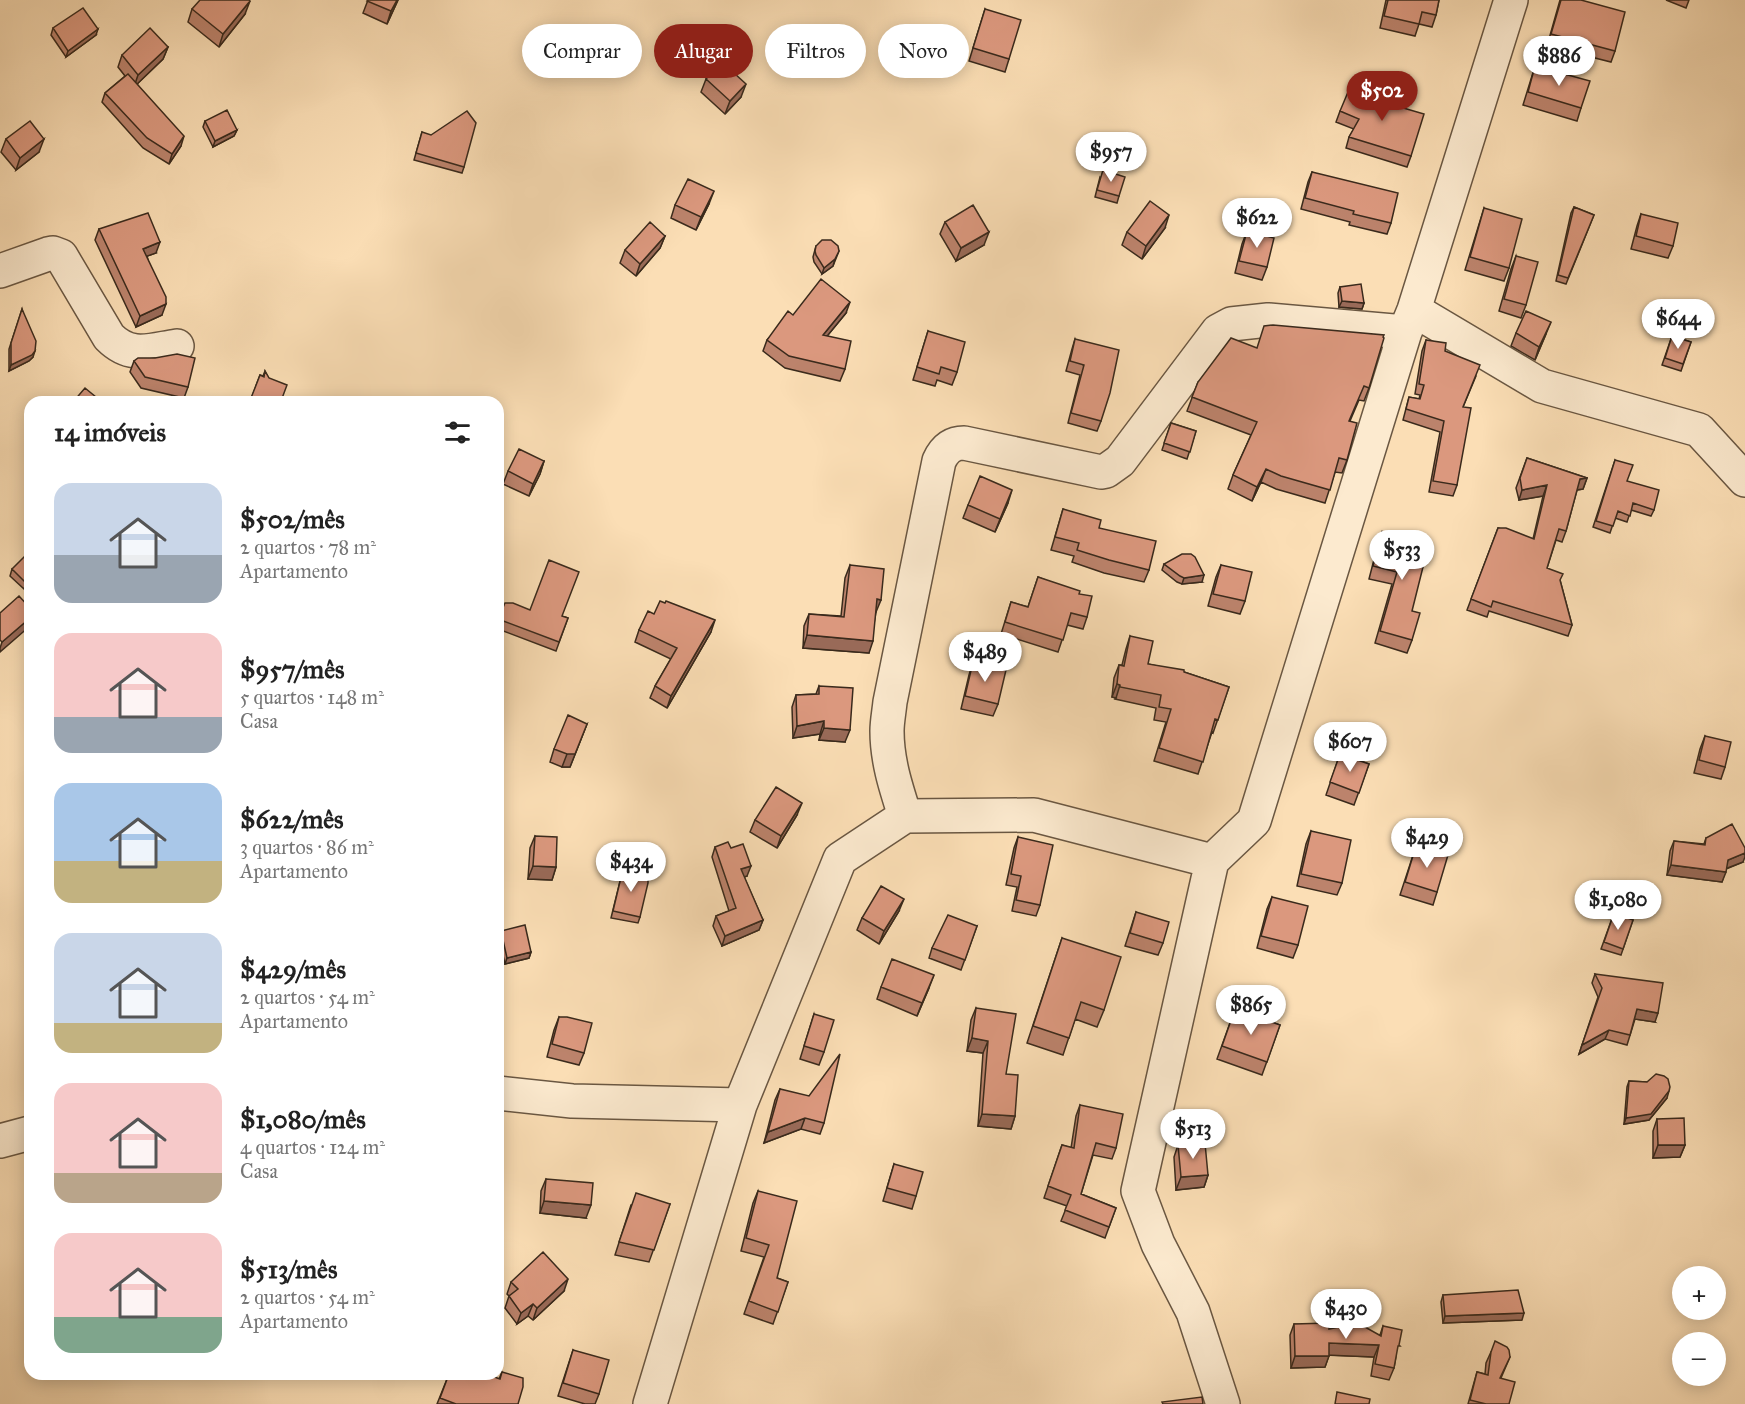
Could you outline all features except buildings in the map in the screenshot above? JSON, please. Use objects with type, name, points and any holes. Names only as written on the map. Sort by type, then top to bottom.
[{"type":"street","points":[[1223,1404],[1193,1312],[1158,1244],[1138,1191],[1212,861],[1254,821],[1511,0]]},
{"type":"street","points":[[0,271],[48,254],[57,254],[61,256],[109,337],[118,346],[126,350],[142,351],[177,346]]},
{"type":"street","points":[[905,816],[890,763],[886,729],[936,472],[943,452],[957,443],[964,443],[1101,472],[1106,471],[1120,461],[1218,331],[1232,324],[1268,320],[1410,321],[1542,386],[1699,429],[1745,480]]},
{"type":"street","points":[[650,1404],[740,1105],[840,859],[905,816],[1034,815],[1212,861]]},
{"type":"street","points":[[504,1094],[572,1101],[740,1105]]},
{"type":"street","points":[[0,1141],[24,1135]]}]
